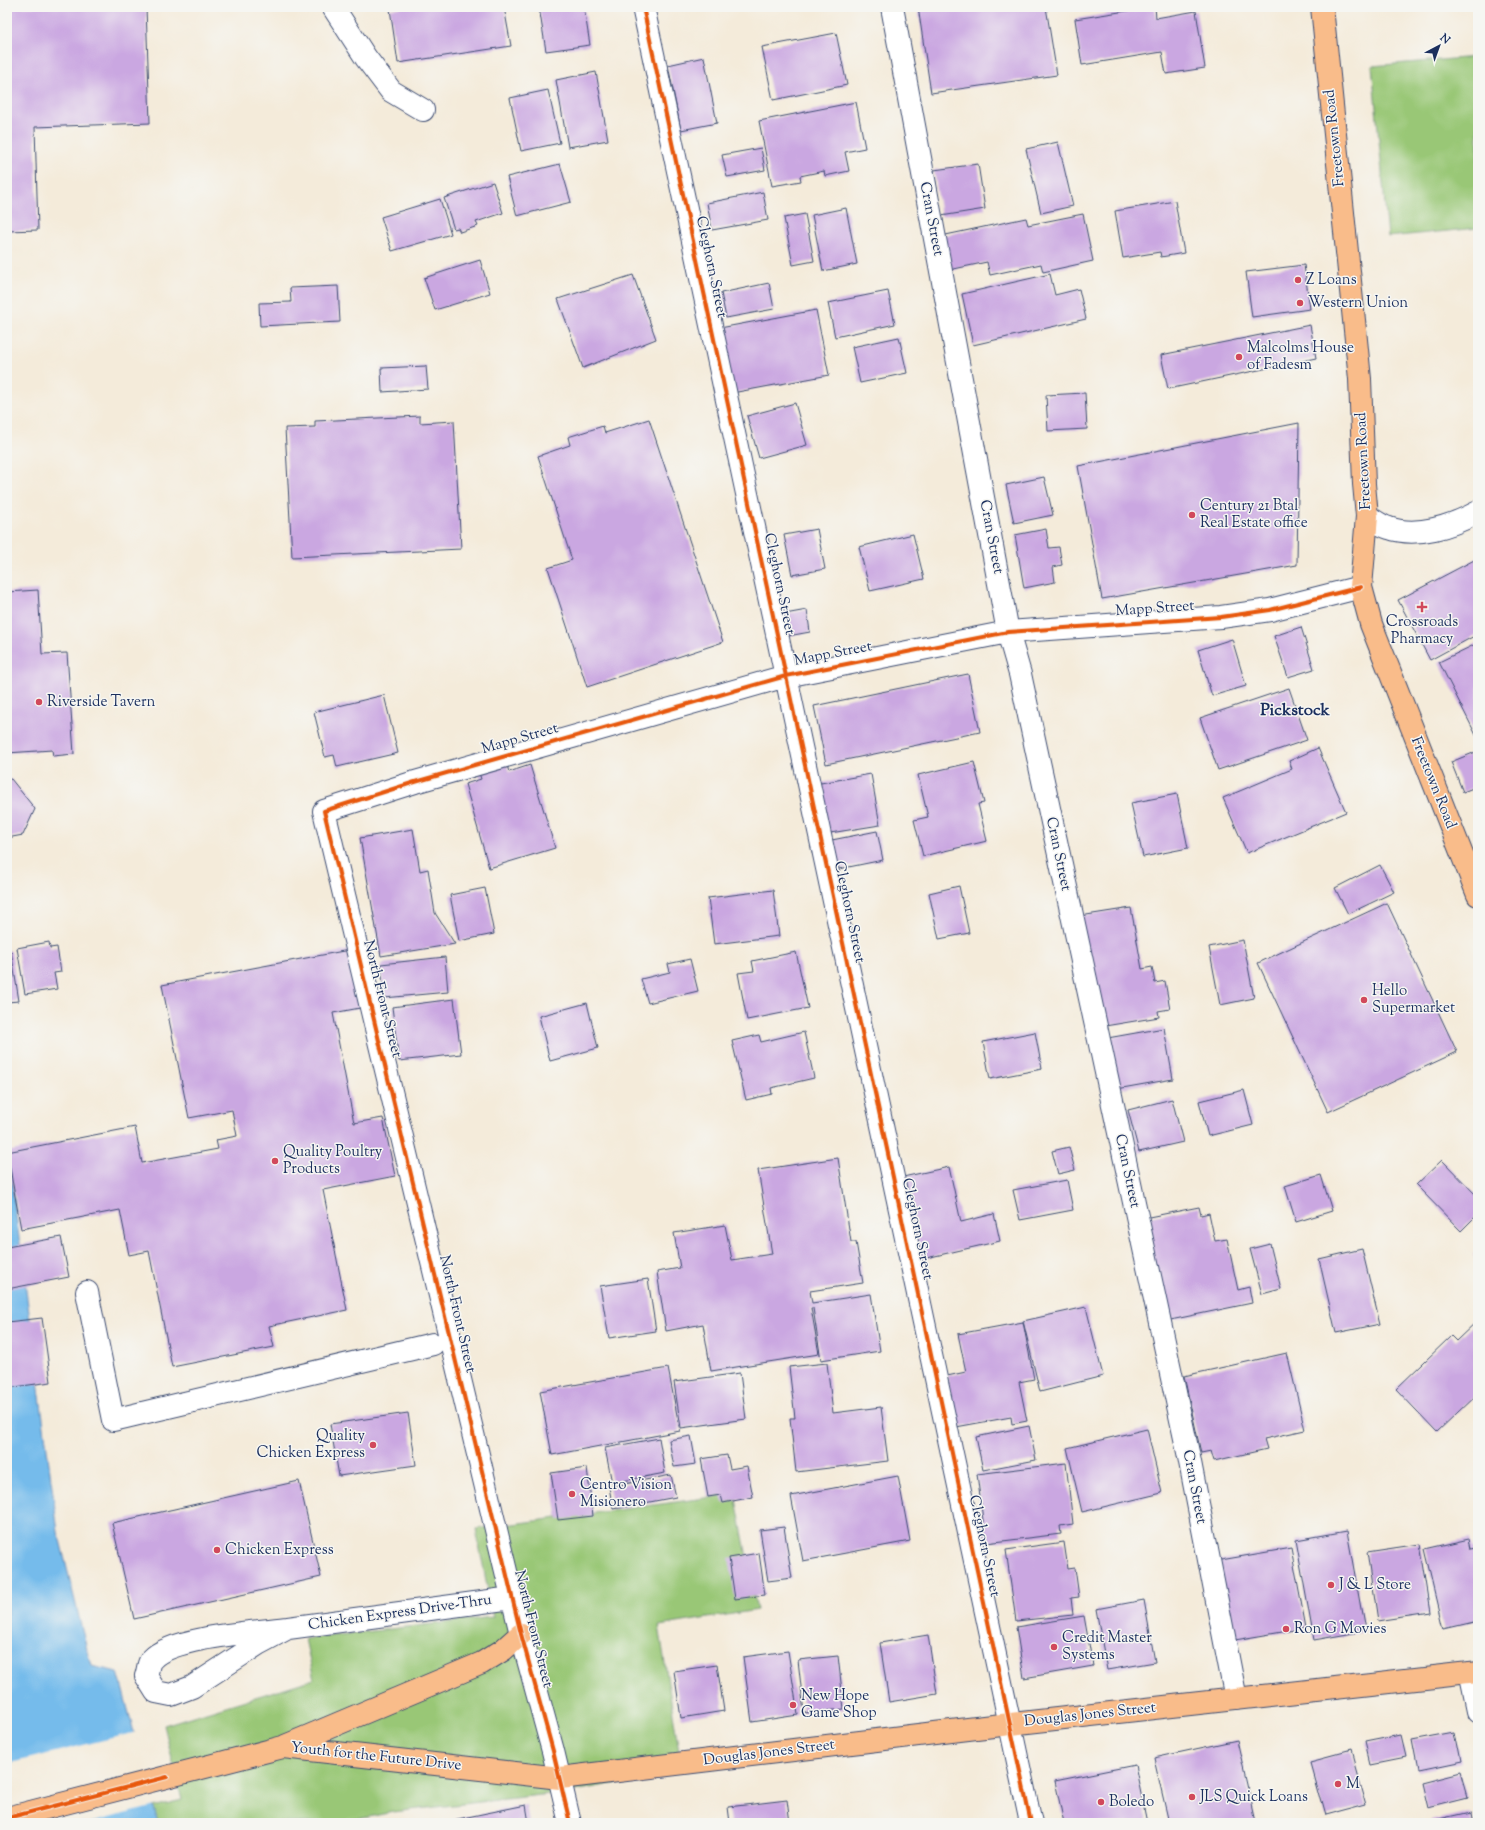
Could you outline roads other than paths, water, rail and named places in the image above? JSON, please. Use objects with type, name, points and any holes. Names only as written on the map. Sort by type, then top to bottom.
[{"type":"main road","name":"Freetown Road","points":[[1322,7],[1360,379],[1364,484],[1367,516],[1361,587],[1374,631],[1478,895]]},
{"type":"main road","points":[[283,1747],[482,1663],[503,1650],[521,1634]]},
{"type":"main road","name":"Douglas Jones Street","points":[[560,1778],[1010,1724],[1474,1672]]},
{"type":"main road","name":"Youth for the Future Drive","points":[[7,1818],[283,1747],[560,1778]]},
{"type":"street","points":[[333,7],[366,58],[391,91],[423,110]]},
{"type":"street","name":"Cleghorn Street","points":[[643,7],[1031,1823]]},
{"type":"street","name":"Cran Street","points":[[892,7],[1008,632],[1020,674],[1189,1457],[1236,1698]]},
{"type":"street","points":[[1367,516],[1388,528],[1406,532],[1424,531],[1442,526],[1478,512]]},
{"type":"street","name":"Mapp Street","points":[[324,811],[415,782],[786,676],[1008,632],[1221,617],[1270,610],[1361,587]]},
{"type":"street","name":"North Front Street","points":[[324,811],[512,1598],[560,1778],[570,1823]]},
{"type":"street","points":[[87,1292],[114,1420],[433,1344]]},
{"type":"street","name":"Chicken Express Drive-Thru","points":[[288,1628],[258,1644],[192,1687],[171,1695],[156,1692],[146,1676],[151,1659],[165,1649],[184,1642],[288,1628],[512,1598]]},
{"type":"street","points":[[1474,1672],[1478,1711]]},
{"type":"water","points":[[7,1147],[58,1532],[91,1666],[118,1672],[158,1823],[7,1823]]},
{"type":"place","name":"Z Loans","points":[[1298,280]]},
{"type":"place","name":"Western Union","points":[[1300,303]]},
{"type":"place","name":"Malcolms House of Fadesm","points":[[1239,357]]},
{"type":"place","name":"Century 21 Btal Real Estate office","points":[[1192,515]]},
{"type":"place","name":"Crossroads Pharmacy","points":[[1422,607]]},
{"type":"place","name":"Riverside Tavern","points":[[39,702]]},
{"type":"place","name":"Hello Supermarket","points":[[1364,1000]]},
{"type":"place","name":"Quality Poultry Products","points":[[275,1161]]},
{"type":"place","name":"Quality Chicken Express","points":[[373,1445]]},
{"type":"place","name":"Centro Vision Misionero","points":[[572,1494]]},
{"type":"place","name":"Chicken Express","points":[[217,1550]]},
{"type":"place","name":"J & L Store","points":[[1331,1585]]},
{"type":"place","name":"Ron G Movies","points":[[1286,1629]]},
{"type":"place","name":"Credit Master Systems","points":[[1054,1647]]},
{"type":"place","name":"New Hope Game Shop","points":[[793,1705]]},
{"type":"place","name":"M","points":[[1338,1784]]},
{"type":"place","name":"JLS Quick Loans","points":[[1192,1797]]},
{"type":"place","name":"Boledo","points":[[1101,1802]]},
{"type":"district","name":"Pickstock","points":[[1295,711]]}]
